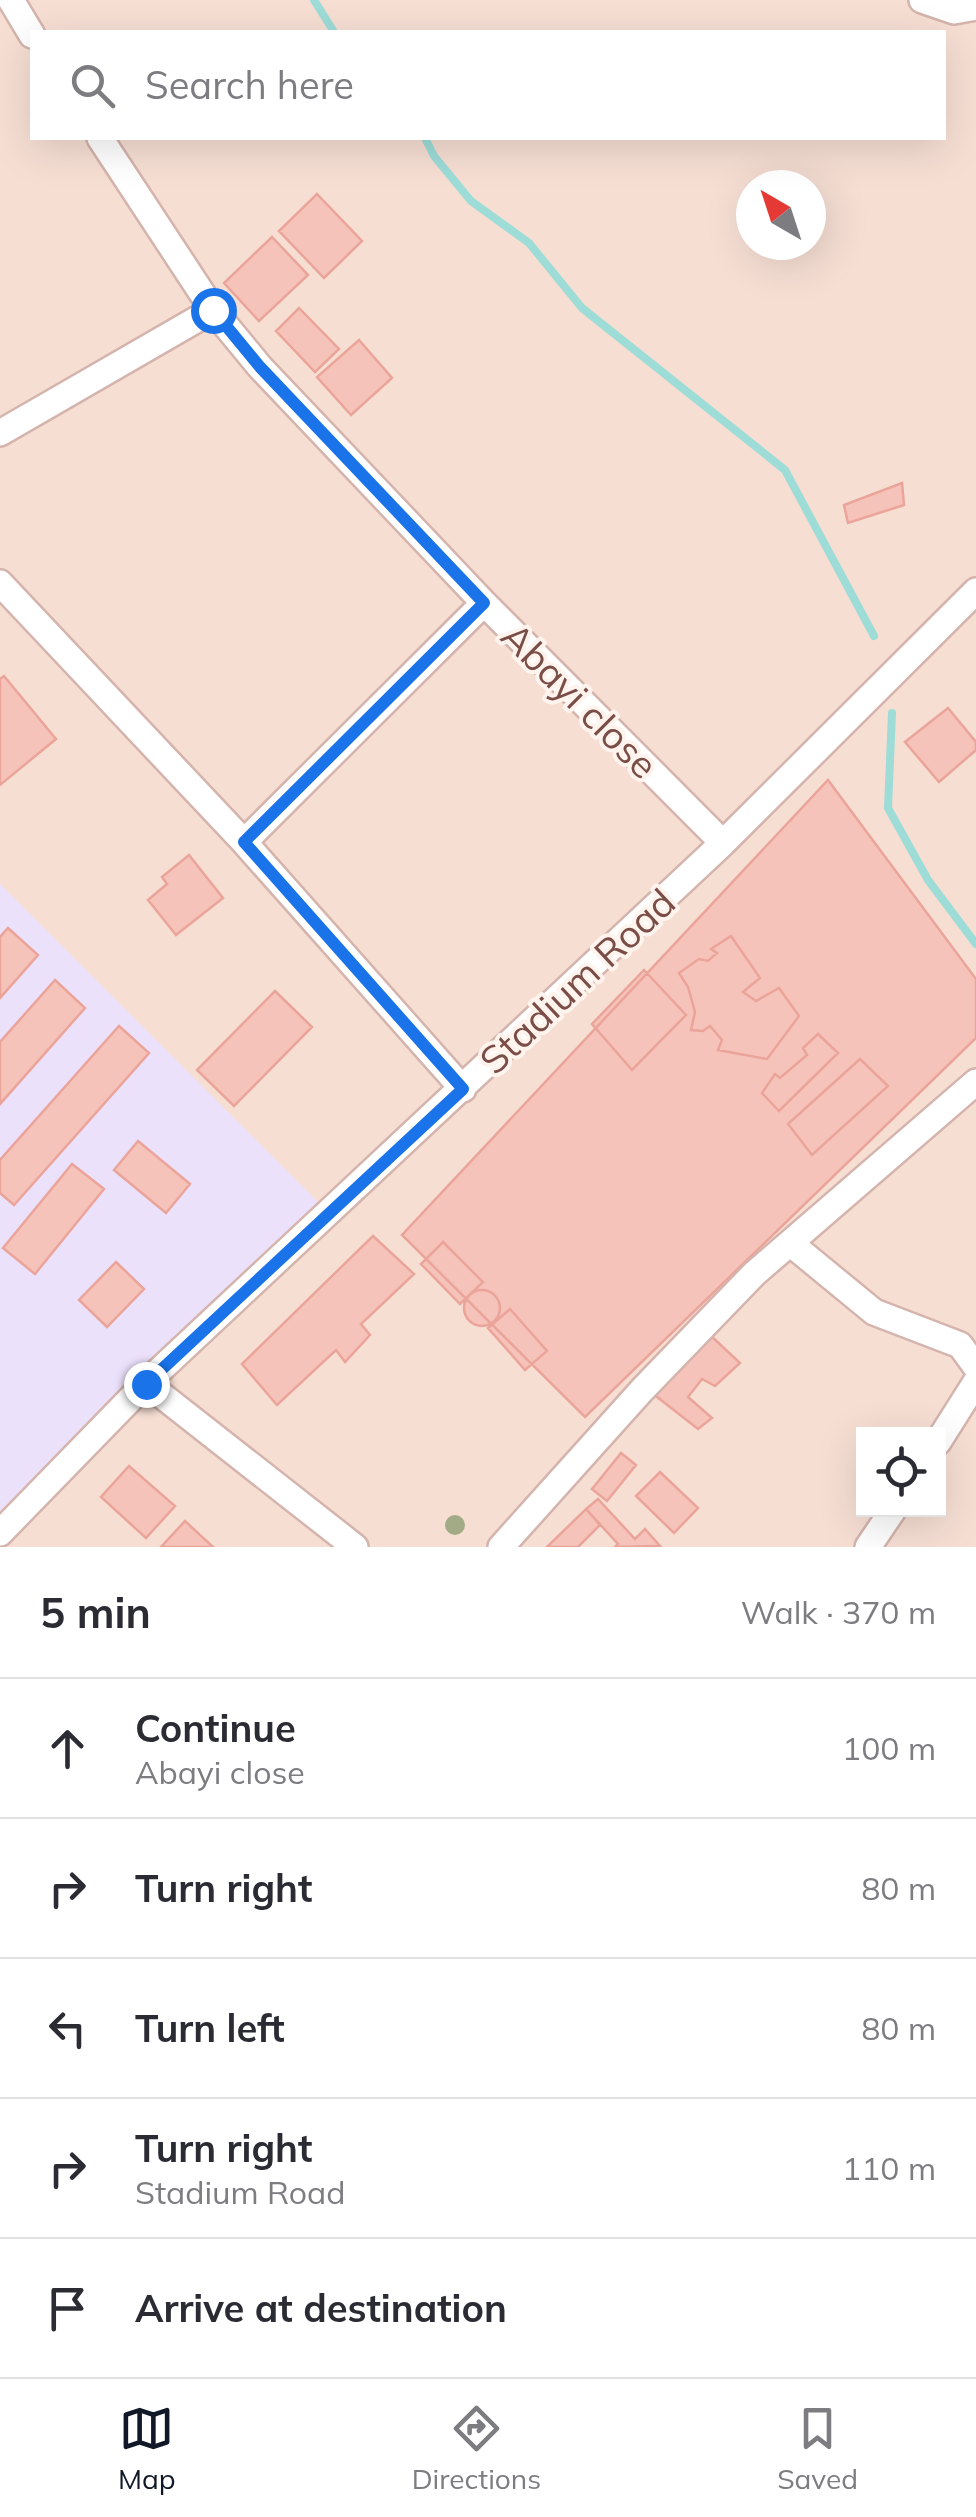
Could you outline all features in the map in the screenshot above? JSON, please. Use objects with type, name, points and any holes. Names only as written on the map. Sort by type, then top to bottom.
[{"type":"street","points":[[11,0],[30,32]]},
{"type":"street","points":[[922,0],[954,10],[976,7]]},
{"type":"street","name":"Abayi close","points":[[101,140],[213,310],[260,367],[484,603],[723,843]]},
{"type":"street","points":[[0,433],[213,310]]},
{"type":"street","points":[[0,583],[244,842],[463,1089]]},
{"type":"street","name":"Stadium Road","points":[[0,1533],[146,1384],[723,843],[976,591]]},
{"type":"street","points":[[244,842],[484,603]]},
{"type":"street","points":[[501,1547],[642,1390],[790,1243],[976,1082]]},
{"type":"street","points":[[790,1243],[874,1312],[891,1322],[960,1346],[976,1367],[946,1427]]},
{"type":"street","points":[[146,1384],[356,1547]]},
{"type":"street","points":[[868,1547],[889,1517]]},
{"type":"shaded area","points":[[0,0],[976,0],[976,1547],[0,1547]]},
{"type":"shaded area","points":[[0,884],[323,1207],[0,1519]]},
{"type":"building","points":[[317,194],[362,241],[324,278],[279,231]]},
{"type":"building","points":[[272,237],[308,275],[259,321],[224,283]]},
{"type":"building","points":[[299,308],[339,349],[315,372],[276,331]]},
{"type":"building","points":[[359,340],[392,378],[351,415],[317,377]]},
{"type":"building","points":[[902,483],[904,505],[848,523],[844,505]]},
{"type":"building","points":[[4,676],[56,739],[0,785],[0,679]]},
{"type":"building","points":[[948,708],[976,742],[976,750],[939,782],[905,742]]},
{"type":"building","points":[[828,780],[976,979],[976,1038],[585,1417],[402,1235]]},
{"type":"building","points":[[189,855],[223,898],[176,935],[148,900],[167,884],[162,877]]},
{"type":"building","points":[[8,928],[38,955],[0,998],[0,937]]},
{"type":"building","points":[[731,936],[760,978],[743,992],[756,1001],[779,988],[799,1016],[767,1059],[718,1050],[722,1040],[710,1026],[703,1031],[691,1030],[695,1012],[688,987],[679,973],[699,959],[708,961],[717,953],[711,949]]},
{"type":"building","points":[[644,970],[686,1015],[632,1070],[592,1024]]},
{"type":"building","points":[[55,980],[85,1008],[0,1104],[0,1042]]},
{"type":"building","points":[[275,991],[312,1027],[234,1106],[197,1070]]},
{"type":"building","points":[[119,1026],[149,1053],[14,1205],[0,1193],[0,1160]]},
{"type":"building","points":[[818,1034],[838,1053],[779,1111],[762,1093],[775,1074],[780,1078],[807,1055],[803,1048]]},
{"type":"building","points":[[860,1059],[888,1086],[812,1155],[788,1124]]},
{"type":"building","points":[[138,1141],[190,1184],[166,1213],[114,1170]]},
{"type":"building","points":[[72,1164],[104,1189],[35,1274],[3,1248]]},
{"type":"building","points":[[373,1236],[414,1274],[361,1324],[370,1335],[345,1362],[336,1350],[277,1405],[242,1364]]},
{"type":"building","points":[[443,1242],[483,1282],[460,1304],[421,1264]]},
{"type":"building","points":[[116,1262],[144,1289],[107,1327],[79,1300]]},
{"type":"building","points":[[482,1290],[495,1295],[500,1308],[495,1321],[482,1326],[469,1321],[464,1308],[469,1295]]},
{"type":"building","points":[[510,1309],[547,1351],[525,1370],[488,1328]]},
{"type":"building","points":[[709,1334],[740,1363],[715,1386],[702,1379],[688,1397],[712,1418],[698,1429],[652,1393]]},
{"type":"building","points":[[621,1453],[636,1465],[607,1501],[592,1489]]},
{"type":"building","points":[[129,1466],[175,1506],[146,1538],[101,1497]]},
{"type":"building","points":[[660,1472],[698,1508],[674,1533],[636,1496]]},
{"type":"building","points":[[598,1499],[635,1539],[645,1529],[660,1546],[615,1547],[618,1544],[586,1509]]},
{"type":"building","points":[[586,1509],[600,1525],[578,1547],[547,1547]]},
{"type":"building","points":[[185,1521],[213,1547],[161,1547]]},
{"type":"waterway","points":[[314,0],[333,30]]},
{"type":"waterway","points":[[426,140],[434,156],[471,201],[529,243],[582,308],[785,470],[874,636]]},
{"type":"waterway","points":[[892,713],[888,808],[928,880],[976,944]]},
{"type":"route","points":[[146,1384],[463,1089],[244,842],[484,603],[260,367],[213,310]]}]
